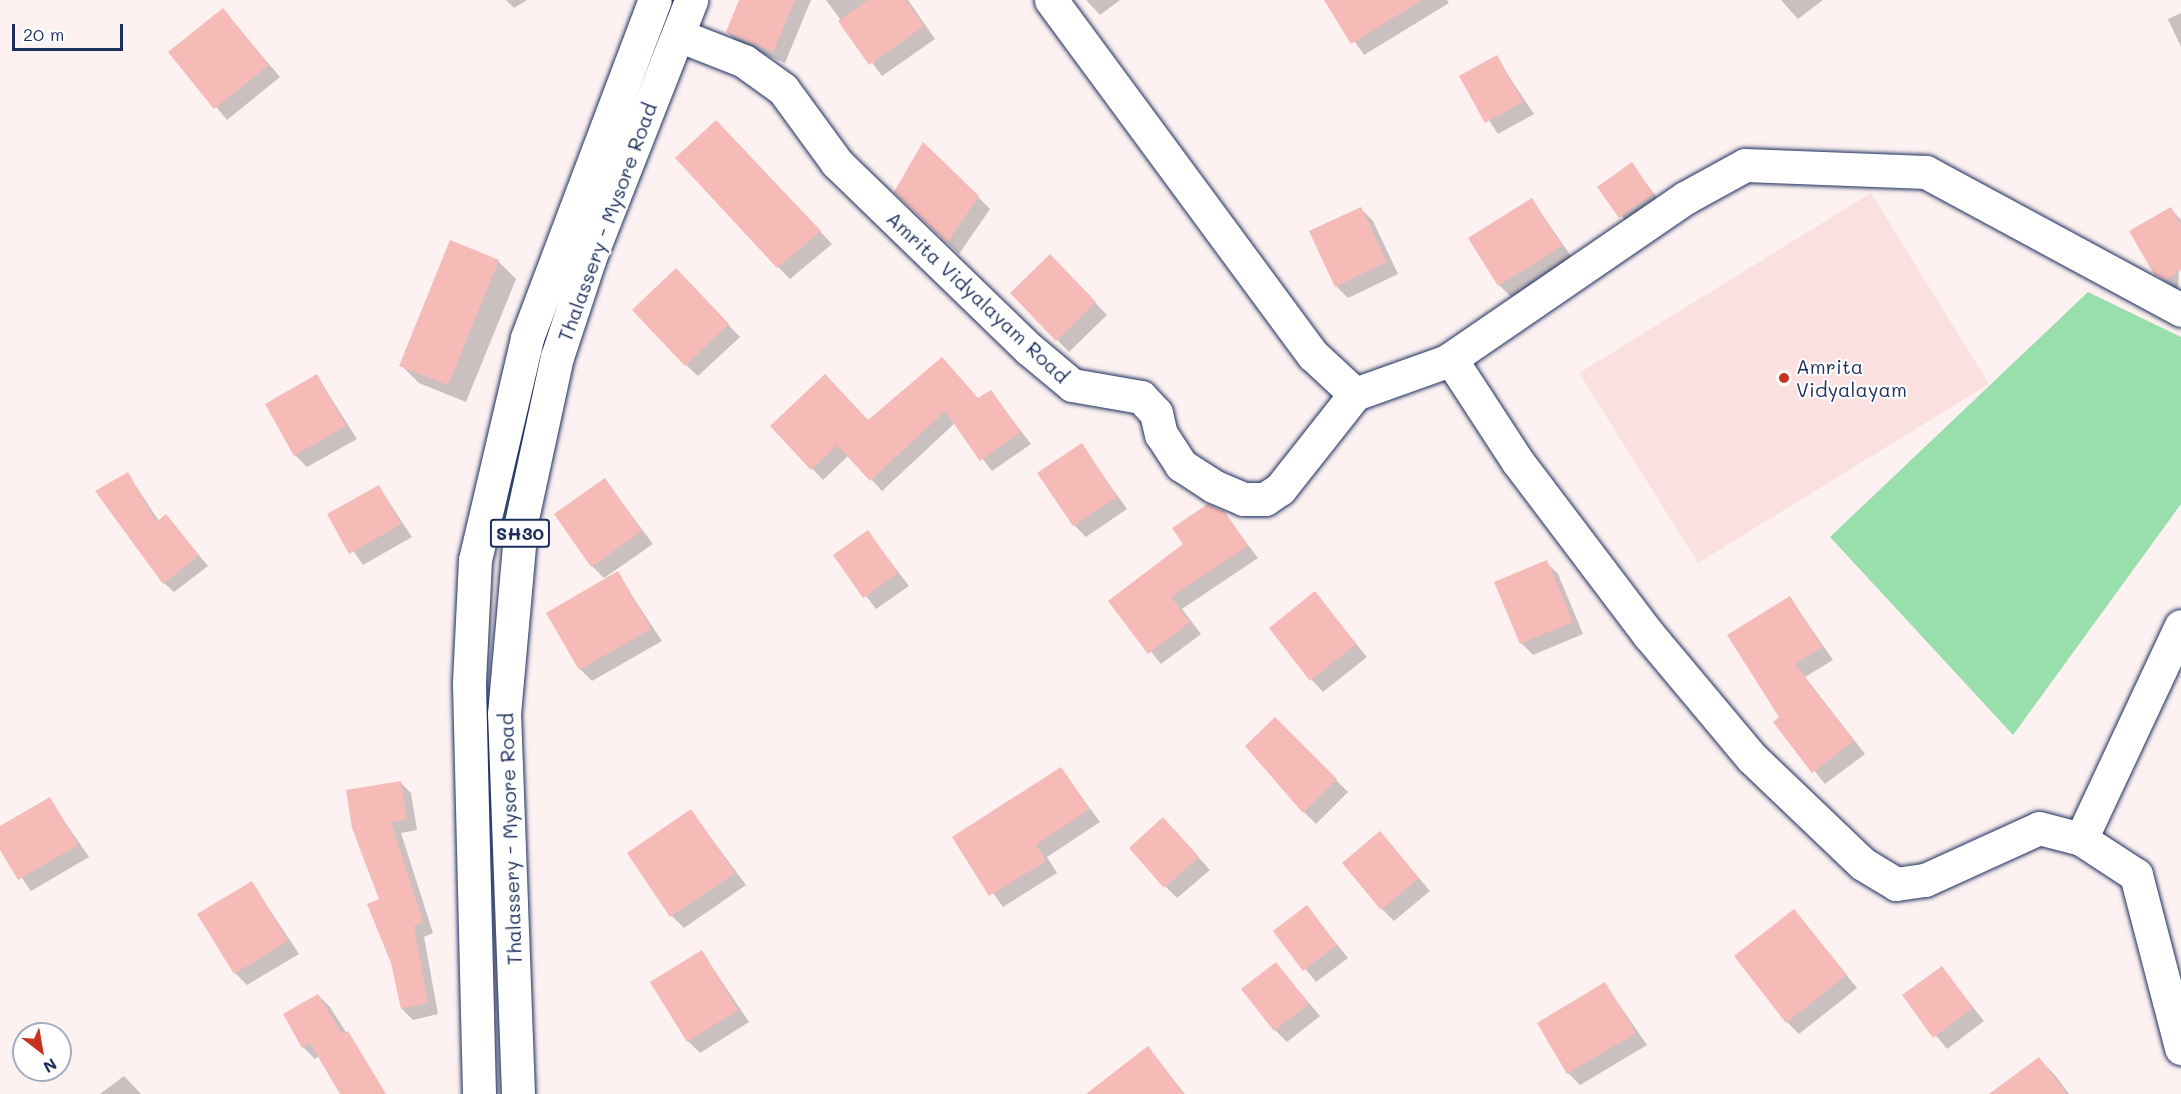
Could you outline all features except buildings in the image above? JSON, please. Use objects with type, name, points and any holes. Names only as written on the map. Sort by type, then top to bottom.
[{"type":"street","points":[[479,1094],[468,682],[475,560],[527,338],[655,0]]},
{"type":"street","name":"Thalassery - Mysore Road","points":[[518,1094],[504,714],[521,523],[558,357],[590,257],[691,0]]},
{"type":"street","points":[[1051,0],[1313,355],[1355,394],[1447,361],[1685,198],[1746,165],[1926,172],[2181,310]]},
{"type":"street","name":"Amrita Vidyalayam Road","points":[[678,35],[744,61],[783,89],[837,163],[1029,349],[1072,385],[1141,397],[1156,413],[1161,434],[1181,465],[1213,486],[1243,499],[1265,499],[1280,489],[1355,394]]},
{"type":"street","points":[[1447,361],[1468,380],[1518,462],[1649,635],[1752,758],[1863,864],[1896,884],[1925,880],[2039,828],[2081,839],[2136,875],[2181,1048]]},
{"type":"street","points":[[2081,839],[2181,626]]},
{"type":"shaded area","name":"Amrita Vidyalayam","points":[[1871,193],[1989,384],[1698,563],[1579,373]]},
{"type":"green space","points":[[2088,292],[2181,337],[2181,504],[2013,735],[1830,537]]},
{"type":"place","name":"Amrita Vidyalayam","points":[[1784,378]]}]
